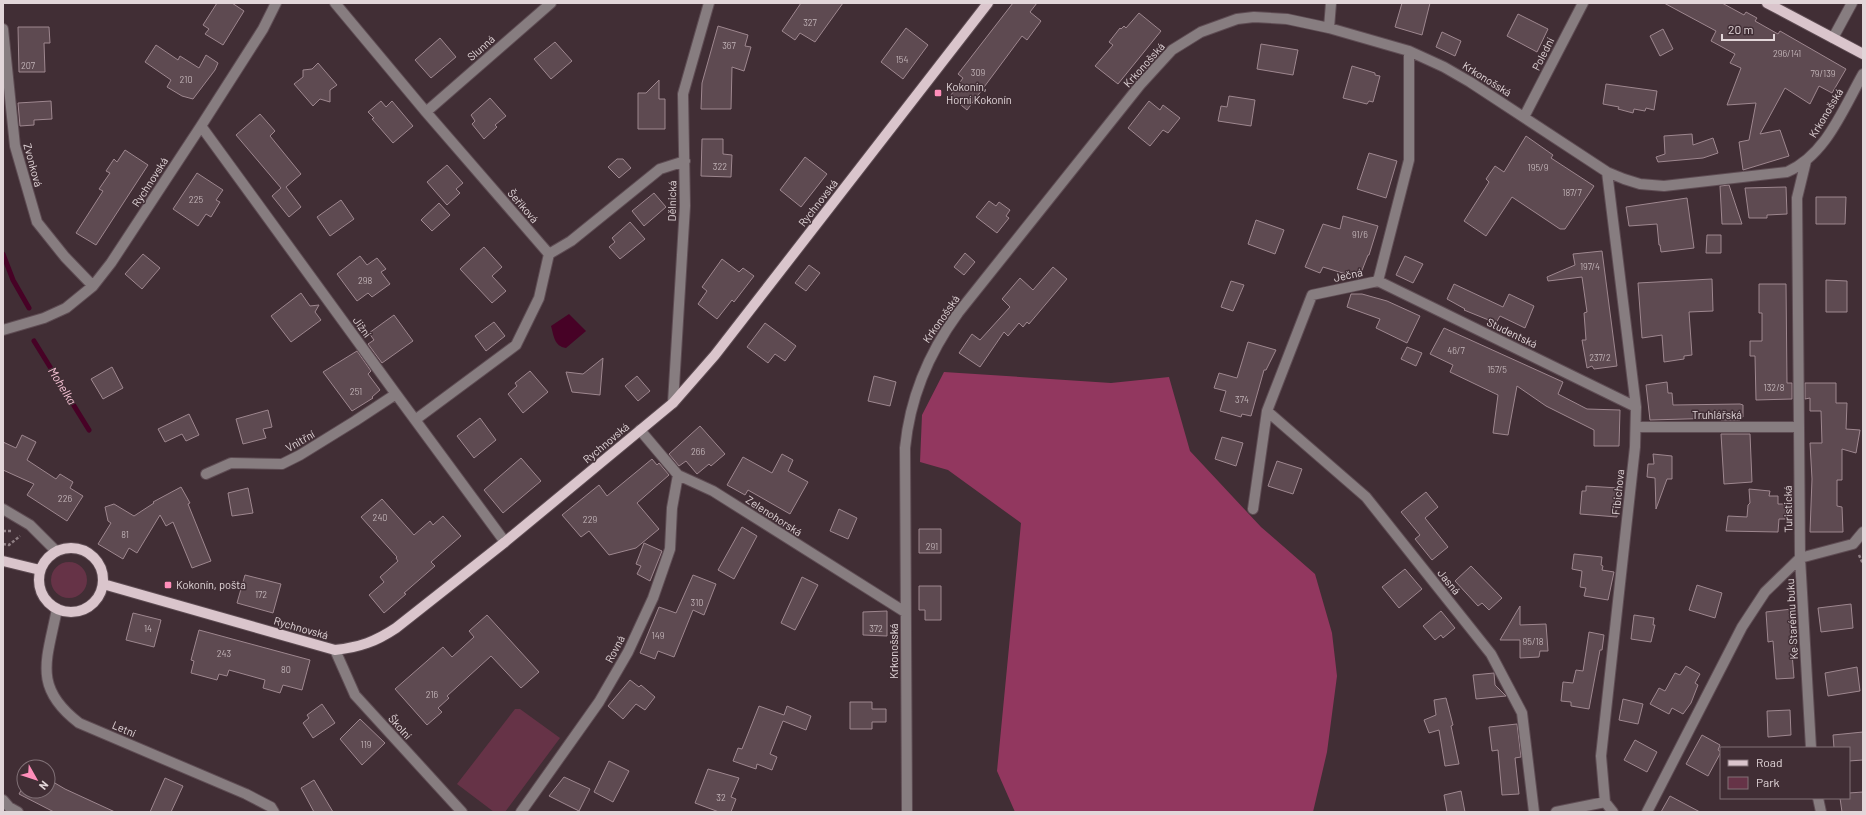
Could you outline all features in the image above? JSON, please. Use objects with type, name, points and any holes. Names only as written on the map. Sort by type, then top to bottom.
[{"type":"main road","name":"Rychnovská","points":[[103,584],[334,650],[351,648],[378,640],[417,613],[673,403],[724,343],[988,3]]},
{"type":"main road","points":[[1767,3],[1863,54]]},
{"type":"main road","points":[[65,548],[76,548],[94,556],[100,565],[103,574],[103,584],[96,600],[82,610],[74,612],[57,609],[47,603],[41,593],[38,582],[40,570],[46,559],[56,551],[65,548]]},
{"type":"main road","points":[[3,561],[40,570]]},
{"type":"street","name":"Rychnovská","points":[[3,330],[44,318],[66,308],[93,286],[111,262],[201,126],[263,29],[276,3]]},
{"type":"street","name":"Šeříková","points":[[335,3],[426,112],[549,254]]},
{"type":"street","name":"Slunná","points":[[426,112],[551,3]]},
{"type":"street","name":"Dělnická","points":[[673,403],[685,206],[683,94],[709,3]]},
{"type":"street","points":[[1329,28],[1331,3]]},
{"type":"street","name":"Polední","points":[[1524,117],[1583,3]]},
{"type":"street","points":[[1833,38],[1852,3]]},
{"type":"street","name":"Krkonošská","points":[[907,812],[904,448],[910,410],[924,370],[933,351],[949,325],[1140,85],[1172,50],[1201,32],[1237,19],[1270,17],[1287,18],[1329,28],[1409,51],[1444,67],[1470,82],[1607,172],[1640,184],[1664,186],[1787,172],[1806,161],[1817,152],[1863,74]]},
{"type":"street","name":"Zvonková","points":[[3,29],[15,146],[37,222],[64,257],[93,286]]},
{"type":"street","name":"Ječná","points":[[1253,509],[1267,411],[1312,295],[1378,281],[1410,160],[1409,51]]},
{"type":"street","name":"Jižní","points":[[201,126],[505,542]]},
{"type":"street","points":[[415,420],[516,345],[539,298],[549,254],[571,241],[660,169],[685,160]]},
{"type":"street","name":"Turistická","points":[[1800,558],[1797,198],[1806,161]]},
{"type":"street","name":"Fibichova","points":[[1605,802],[1601,756],[1636,447],[1636,407],[1607,172]]},
{"type":"street","name":"Studentská","points":[[1378,281],[1636,407]]},
{"type":"street","name":"Vnitřní","points":[[206,474],[231,462],[282,464],[343,429],[396,394]]},
{"type":"street","name":"Jasná","points":[[1267,411],[1366,497],[1491,654],[1522,713],[1534,812]]},
{"type":"street","name":"Truhlářská","points":[[1636,427],[1799,427]]},
{"type":"street","name":"Zelenohorská","points":[[640,430],[678,475],[713,491],[905,612]]},
{"type":"street","name":"Rovná","points":[[521,812],[599,702],[628,652],[653,598],[670,549],[672,508],[678,475]]},
{"type":"street","points":[[3,509],[30,525],[56,551]]},
{"type":"street","points":[[1647,812],[1742,627],[1765,592],[1800,558],[1853,544],[1863,532]]},
{"type":"street","name":"Ke Starému buku","points":[[1800,558],[1811,747]]},
{"type":"street","name":"Letní","points":[[57,609],[46,660],[46,676],[50,690],[67,714],[79,723],[246,794],[271,808],[274,812]]},
{"type":"street","name":"Školní","points":[[334,650],[355,695],[462,812]]},
{"type":"street","points":[[1818,799],[1821,812]]},
{"type":"street","points":[[3,800],[9,807],[18,812]]},
{"type":"street","points":[[1556,812],[1605,802],[1613,812]]},
{"type":"path","points":[[3,532],[11,531]]},
{"type":"path","points":[[3,544],[9,545],[20,536]]},
{"type":"green space","points":[[73,562],[82,567],[86,573],[86,587],[82,593],[73,598],[65,598],[56,593],[52,587],[51,576],[56,567],[62,563]]},
{"type":"green space","points":[[515,709],[520,709],[560,738],[505,812],[494,812],[457,784]]},
{"type":"shaded area","points":[[569,314],[586,331],[566,348],[557,343],[551,326]]},
{"type":"shaded area","points":[[944,372],[1111,383],[1169,377],[1190,451],[1261,527],[1315,574],[1332,633],[1337,676],[1327,752],[1313,812],[1015,812],[997,771],[1021,523],[948,470],[920,462],[922,415]]},
{"type":"building","points":[[217,3],[232,3],[244,11],[223,45],[205,34],[209,29],[203,25]]},
{"type":"building","points":[[801,3],[843,3],[815,42],[800,33],[795,40],[782,31]]},
{"type":"building","points":[[1013,3],[1037,3],[1030,12],[1041,21],[1027,40],[1022,36],[967,110],[951,97],[963,78],[958,74]]},
{"type":"building","points":[[1402,3],[1430,3],[1422,35],[1395,27]]},
{"type":"building","points":[[1664,3],[1722,3],[1744,15],[1746,12],[1757,18],[1755,21],[1778,34],[1780,31],[1846,69],[1832,93],[1819,86],[1810,104],[1785,88],[1760,134],[1780,130],[1789,156],[1743,170],[1739,142],[1749,140],[1756,103],[1727,105],[1741,68],[1730,63],[1735,54],[1711,41],[1716,31]]},
{"type":"building","points":[[1139,13],[1161,31],[1118,84],[1095,66],[1113,45],[1109,42],[1120,28],[1121,29],[1124,26],[1126,28]]},
{"type":"building","points":[[1518,14],[1548,29],[1537,52],[1507,36]]},
{"type":"building","points":[[718,26],[748,35],[745,46],[751,47],[744,71],[732,67],[731,109],[701,109],[702,83]]},
{"type":"building","points":[[18,27],[49,27],[50,43],[44,43],[45,72],[19,72]]},
{"type":"building","points":[[906,28],[928,45],[903,79],[881,62]]},
{"type":"building","points":[[1663,29],[1673,49],[1660,56],[1650,36]]},
{"type":"building","points":[[1442,32],[1461,41],[1455,56],[1436,47]]},
{"type":"building","points":[[440,38],[456,57],[431,78],[415,60]]},
{"type":"building","points":[[555,42],[572,61],[551,79],[534,59]]},
{"type":"building","points":[[1261,44],[1298,50],[1293,75],[1257,69]]},
{"type":"building","points":[[156,45],[178,60],[180,56],[199,68],[206,55],[218,63],[215,70],[193,99],[182,96],[167,87],[171,80],[145,62]]},
{"type":"building","points":[[318,63],[337,85],[330,90],[330,102],[320,99],[313,106],[294,84],[303,77],[303,70],[312,69]]},
{"type":"building","points":[[1352,66],[1380,76],[1373,102],[1369,101],[1367,104],[1343,98]]},
{"type":"building","points":[[659,80],[659,99],[665,99],[665,129],[638,129],[638,93],[646,93]]},
{"type":"building","points":[[1606,84],[1657,91],[1654,110],[1646,108],[1645,111],[1634,109],[1633,113],[1618,109],[1619,107],[1603,104]]},
{"type":"building","points":[[1229,96],[1255,100],[1251,126],[1218,121],[1221,106],[1227,107]]},
{"type":"building","points":[[490,98],[506,116],[495,125],[497,127],[484,139],[472,124],[475,121],[471,115]]},
{"type":"building","points":[[51,101],[52,119],[34,120],[34,125],[20,126],[18,103]]},
{"type":"building","points":[[381,101],[386,107],[392,101],[413,126],[393,143],[372,119],[374,118],[368,112]]},
{"type":"building","points":[[1149,101],[1160,110],[1163,105],[1180,118],[1168,133],[1163,130],[1150,146],[1128,128]]},
{"type":"building","points":[[260,114],[275,131],[270,136],[301,174],[286,187],[301,207],[289,217],[272,196],[281,188],[236,135]]},
{"type":"building","points":[[1692,134],[1693,145],[1713,138],[1718,153],[1703,158],[1658,162],[1656,157],[1665,154],[1664,136]]},
{"type":"building","points":[[1526,136],[1553,155],[1551,158],[1594,186],[1565,229],[1560,229],[1512,197],[1486,236],[1464,221],[1489,182],[1486,179],[1495,166],[1504,172]]},
{"type":"building","points":[[702,139],[723,139],[723,154],[732,155],[731,177],[701,176]]},
{"type":"building","points":[[125,150],[148,165],[96,245],[76,233],[103,191],[99,189],[110,173],[106,171],[114,159],[117,162]]},
{"type":"building","points":[[1369,153],[1397,161],[1386,198],[1357,189]]},
{"type":"building","points":[[805,157],[827,174],[801,207],[780,190]]},
{"type":"building","points":[[617,159],[623,159],[631,168],[619,178],[608,167]]},
{"type":"building","points":[[447,165],[463,183],[456,189],[460,193],[447,205],[427,182]]},
{"type":"building","points":[[197,173],[223,190],[216,200],[220,202],[211,217],[206,214],[198,226],[173,209]]},
{"type":"building","points":[[1729,185],[1742,224],[1722,224],[1720,186]]},
{"type":"building","points":[[1786,187],[1787,214],[1767,215],[1767,218],[1749,218],[1745,188]]},
{"type":"building","points":[[654,193],[666,207],[644,226],[632,211]]},
{"type":"building","points":[[1816,197],[1846,197],[1845,224],[1816,224]]},
{"type":"building","points":[[1687,198],[1694,248],[1661,252],[1657,224],[1629,226],[1626,207]]},
{"type":"building","points":[[341,200],[354,219],[330,236],[317,217]]},
{"type":"building","points":[[989,201],[996,206],[999,202],[1010,210],[1006,216],[1009,218],[997,233],[976,217]]},
{"type":"building","points":[[439,203],[450,215],[432,231],[421,220]]},
{"type":"building","points":[[1343,216],[1378,226],[1369,255],[1359,278],[1323,267],[1320,273],[1305,267],[1323,224],[1340,229]]},
{"type":"building","points":[[1256,220],[1284,230],[1275,254],[1248,244]]},
{"type":"building","points":[[630,222],[645,239],[620,259],[609,247],[615,242],[612,238]]},
{"type":"building","points":[[1707,235],[1721,235],[1721,253],[1706,253]]},
{"type":"building","points":[[484,247],[502,267],[492,276],[506,291],[492,303],[460,269]]},
{"type":"building","points":[[1602,251],[1617,366],[1594,369],[1592,366],[1587,368],[1582,340],[1586,340],[1584,313],[1587,312],[1582,277],[1548,281],[1547,277],[1575,265],[1573,254]]},
{"type":"building","points":[[965,253],[975,262],[964,275],[954,267]]},
{"type":"building","points":[[143,254],[160,268],[142,289],[125,274]]},
{"type":"building","points":[[360,256],[367,265],[377,258],[386,269],[381,272],[390,284],[372,297],[368,293],[357,301],[337,274]]},
{"type":"building","points":[[1405,256],[1423,264],[1413,283],[1396,275]]},
{"type":"building","points":[[722,259],[739,272],[743,268],[754,276],[734,302],[732,300],[717,319],[698,304],[707,291],[702,287]]},
{"type":"building","points":[[809,265],[820,273],[806,291],[795,283]]},
{"type":"building","points":[[1053,267],[1067,279],[1029,324],[1027,322],[1023,327],[1019,323],[1008,336],[1004,332],[980,367],[959,353],[972,334],[980,340],[1010,307],[1002,299],[1020,278],[1033,290]]},
{"type":"building","points":[[1712,279],[1713,311],[1689,312],[1692,355],[1684,356],[1684,359],[1664,362],[1662,335],[1642,338],[1638,283]]},
{"type":"building","points":[[1826,280],[1847,281],[1847,312],[1826,312]]},
{"type":"building","points":[[1231,281],[1244,285],[1233,311],[1221,307]]},
{"type":"building","points":[[1454,284],[1503,307],[1509,294],[1534,306],[1525,328],[1500,316],[1496,323],[1464,310],[1465,309],[1447,299]]},
{"type":"building","points":[[1759,284],[1786,284],[1787,383],[1792,383],[1792,399],[1756,400],[1755,356],[1750,356],[1750,341],[1762,341],[1762,313],[1759,313]]},
{"type":"building","points":[[301,293],[310,306],[319,305],[315,312],[321,320],[291,342],[271,316]]},
{"type":"building","points":[[1351,294],[1362,294],[1387,301],[1420,316],[1407,343],[1376,328],[1380,319],[1347,307]]},
{"type":"building","points":[[394,315],[413,341],[382,363],[368,344],[374,340],[369,333]]},
{"type":"building","points":[[494,322],[505,336],[486,351],[475,336]]},
{"type":"building","points":[[765,323],[796,346],[785,361],[775,354],[768,363],[747,347]]},
{"type":"building","points":[[1444,328],[1563,382],[1558,394],[1587,409],[1620,410],[1619,446],[1594,446],[1594,430],[1546,406],[1517,386],[1508,435],[1493,433],[1498,395],[1450,372],[1453,365],[1430,354]]},
{"type":"building","points":[[1248,342],[1276,350],[1266,370],[1264,370],[1251,416],[1242,414],[1241,417],[1220,411],[1226,391],[1214,388],[1219,373],[1237,378]]},
{"type":"building","points":[[1407,347],[1422,353],[1416,366],[1401,359]]},
{"type":"building","points":[[357,351],[371,371],[368,374],[380,390],[372,397],[373,398],[352,411],[323,372]]},
{"type":"building","points":[[603,358],[600,395],[572,392],[566,372],[583,374]]},
{"type":"building","points":[[112,367],[123,388],[103,399],[91,379]]},
{"type":"building","points":[[530,371],[548,392],[523,413],[508,394],[517,386],[515,383]]},
{"type":"building","points":[[637,376],[650,391],[638,401],[625,386]]},
{"type":"building","points":[[874,376],[896,382],[890,406],[868,401]]},
{"type":"building","points":[[1667,382],[1668,393],[1672,393],[1673,405],[1740,404],[1743,405],[1743,417],[1740,417],[1740,420],[1721,420],[1720,418],[1650,420],[1646,385]]},
{"type":"building","points":[[1805,383],[1836,383],[1836,403],[1847,403],[1846,429],[1860,430],[1856,453],[1842,449],[1842,480],[1837,480],[1837,506],[1842,507],[1843,532],[1810,532],[1812,479],[1810,443],[1822,443],[1821,411],[1810,411],[1810,398],[1805,399]]},
{"type":"building","points":[[268,410],[272,427],[263,429],[266,438],[243,444],[236,419]]},
{"type":"building","points":[[189,414],[199,435],[186,441],[182,434],[165,442],[158,429]]},
{"type":"building","points":[[480,418],[496,440],[474,458],[457,436]]},
{"type":"building","points":[[700,426],[725,454],[711,466],[709,464],[697,474],[686,461],[679,466],[669,454]]},
{"type":"building","points":[[1721,434],[1750,434],[1752,482],[1724,484]]},
{"type":"building","points":[[22,435],[36,442],[27,460],[56,479],[60,474],[73,482],[70,488],[83,496],[67,521],[27,495],[34,484],[3,470],[3,442],[16,448]]},
{"type":"building","points":[[1222,437],[1243,443],[1236,466],[1215,459]]},
{"type":"building","points":[[782,454],[793,460],[788,471],[808,482],[790,514],[748,490],[745,495],[727,485],[743,457],[772,473]]},
{"type":"building","points":[[1653,454],[1672,456],[1672,479],[1667,479],[1656,509],[1655,478],[1647,477],[1648,464],[1654,464]]},
{"type":"building","points":[[521,458],[541,481],[503,513],[484,490]]},
{"type":"building","points":[[652,459],[657,465],[659,463],[669,475],[637,503],[659,529],[636,548],[609,555],[589,531],[581,537],[562,515],[599,485],[607,496]]},
{"type":"building","points":[[1277,461],[1302,469],[1293,494],[1268,486]]},
{"type":"building","points":[[1586,486],[1619,488],[1617,517],[1580,514],[1582,491],[1586,491]]},
{"type":"building","points":[[181,487],[190,503],[188,504],[211,561],[192,568],[173,522],[166,526],[160,515],[137,553],[129,548],[123,559],[98,544],[111,523],[108,521],[105,507],[114,504],[134,516],[154,503],[153,502]]},
{"type":"building","points":[[248,488],[253,513],[232,516],[228,493]]},
{"type":"building","points":[[1749,489],[1770,491],[1769,496],[1778,496],[1778,504],[1785,504],[1786,519],[1779,519],[1778,532],[1726,531],[1728,516],[1747,517],[1748,505],[1750,503]]},
{"type":"building","points":[[1426,492],[1438,507],[1425,518],[1448,547],[1432,560],[1415,539],[1420,535],[1401,512]]},
{"type":"building","points":[[382,499],[414,535],[430,521],[433,525],[443,516],[461,536],[431,562],[435,566],[384,613],[369,595],[384,582],[380,577],[398,561],[396,558],[397,557],[361,517]]},
{"type":"building","points":[[839,509],[857,518],[848,539],[830,531]]},
{"type":"building","points":[[742,527],[757,536],[734,579],[718,570]]},
{"type":"building","points":[[919,529],[941,529],[941,553],[919,553]]},
{"type":"building","points":[[644,543],[662,551],[650,581],[637,574],[641,566],[636,564]]},
{"type":"building","points":[[1574,554],[1602,557],[1602,570],[1614,572],[1608,600],[1584,596],[1586,588],[1580,587],[1582,571],[1572,569]]},
{"type":"building","points":[[1471,566],[1502,598],[1489,610],[1482,603],[1478,606],[1455,581]]},
{"type":"building","points":[[1405,569],[1422,589],[1399,608],[1382,587]]},
{"type":"building","points":[[245,575],[281,584],[273,613],[237,603]]},
{"type":"building","points":[[693,575],[716,584],[704,615],[693,610],[674,657],[658,651],[655,659],[640,653],[659,607],[676,613]]},
{"type":"building","points":[[802,577],[818,585],[795,630],[781,623]]},
{"type":"building","points":[[1697,585],[1722,593],[1715,618],[1689,610]]},
{"type":"building","points":[[919,586],[941,586],[941,620],[925,620],[925,610],[919,610]]},
{"type":"building","points":[[1851,604],[1853,628],[1821,632],[1818,608]]},
{"type":"building","points":[[1520,606],[1520,625],[1546,624],[1548,651],[1540,651],[1539,657],[1520,658],[1520,640],[1500,640]]},
{"type":"building","points":[[1792,609],[1796,652],[1792,653],[1794,678],[1776,679],[1773,641],[1768,642],[1766,612]]},
{"type":"building","points":[[887,611],[887,636],[863,635],[863,612]]},
{"type":"building","points":[[1441,611],[1455,628],[1443,638],[1441,635],[1435,640],[1423,626]]},
{"type":"building","points":[[133,613],[161,620],[154,647],[126,640]]},
{"type":"building","points":[[487,615],[539,672],[521,688],[491,656],[447,696],[449,698],[438,708],[442,712],[427,725],[395,689],[443,647],[452,657],[474,637],[469,631]]},
{"type":"building","points":[[1634,615],[1654,618],[1653,625],[1655,625],[1651,642],[1631,639]]},
{"type":"building","points":[[199,630],[310,660],[302,690],[283,685],[280,693],[263,688],[265,680],[229,670],[227,676],[219,674],[217,680],[191,673],[194,661],[191,660]]},
{"type":"building","points":[[1589,632],[1604,635],[1589,709],[1571,706],[1571,702],[1561,701],[1563,682],[1573,683],[1576,670],[1583,671]]},
{"type":"building","points":[[1686,666],[1700,674],[1695,683],[1698,685],[1691,703],[1683,714],[1672,708],[1669,714],[1650,704],[1659,688],[1665,691],[1675,673],[1680,675]]},
{"type":"building","points":[[1857,667],[1860,691],[1828,696],[1825,673]]},
{"type":"building","points":[[1494,673],[1495,685],[1506,696],[1476,699],[1473,675]]},
{"type":"building","points":[[630,680],[639,687],[641,685],[655,697],[645,710],[636,704],[623,719],[608,706]]},
{"type":"building","points":[[1446,698],[1453,725],[1451,726],[1459,764],[1445,766],[1439,730],[1429,733],[1424,720],[1436,715],[1434,700]]},
{"type":"building","points":[[1623,699],[1643,704],[1638,724],[1619,720]]},
{"type":"building","points":[[850,702],[872,702],[872,709],[886,709],[886,722],[872,722],[872,729],[850,729]]},
{"type":"building","points":[[322,704],[335,723],[313,738],[303,723],[309,718],[307,715]]},
{"type":"building","points":[[759,706],[784,715],[787,706],[811,716],[806,730],[783,721],[770,754],[777,757],[772,770],[757,764],[756,769],[733,761],[738,748],[742,749]]},
{"type":"building","points":[[1790,710],[1791,735],[1768,737],[1767,711]]},
{"type":"building","points":[[360,719],[385,743],[362,765],[340,739]]},
{"type":"building","points":[[1517,724],[1521,757],[1515,758],[1519,794],[1502,795],[1498,750],[1492,751],[1489,727]]},
{"type":"building","points":[[1863,732],[1863,760],[1850,761],[1850,747],[1834,747],[1833,735]]},
{"type":"building","points":[[1702,735],[1720,745],[1718,750],[1720,754],[1708,776],[1686,764]]},
{"type":"building","points":[[1635,740],[1657,752],[1647,772],[1624,760]]},
{"type":"building","points":[[609,761],[629,771],[613,802],[594,792]]},
{"type":"building","points":[[708,769],[739,778],[731,797],[736,799],[731,812],[719,812],[695,803]]},
{"type":"building","points":[[564,777],[590,789],[579,811],[549,796]]},
{"type":"building","points":[[165,778],[183,786],[171,812],[150,812]]},
{"type":"building","points":[[314,780],[333,812],[314,812],[301,788]]},
{"type":"building","points":[[56,784],[115,812],[54,812],[29,799],[56,799]]},
{"type":"building","points":[[1461,791],[1465,812],[1447,812],[1444,795]]},
{"type":"building","points":[[1863,792],[1863,812],[1842,812],[1840,799],[1850,799],[1850,793]]},
{"type":"building","points":[[1670,796],[1700,812],[1661,812]]},
{"type":"waterway","name":"Mohelka","points":[[3,254],[13,280],[29,308]]},
{"type":"waterway","name":"Mohelka","points":[[34,341],[89,430]]},
{"type":"place","name":"Kokonín, Horní Kokonín","points":[[938,93]]},
{"type":"place","name":"Kokonín, pošta","points":[[168,585]]}]
